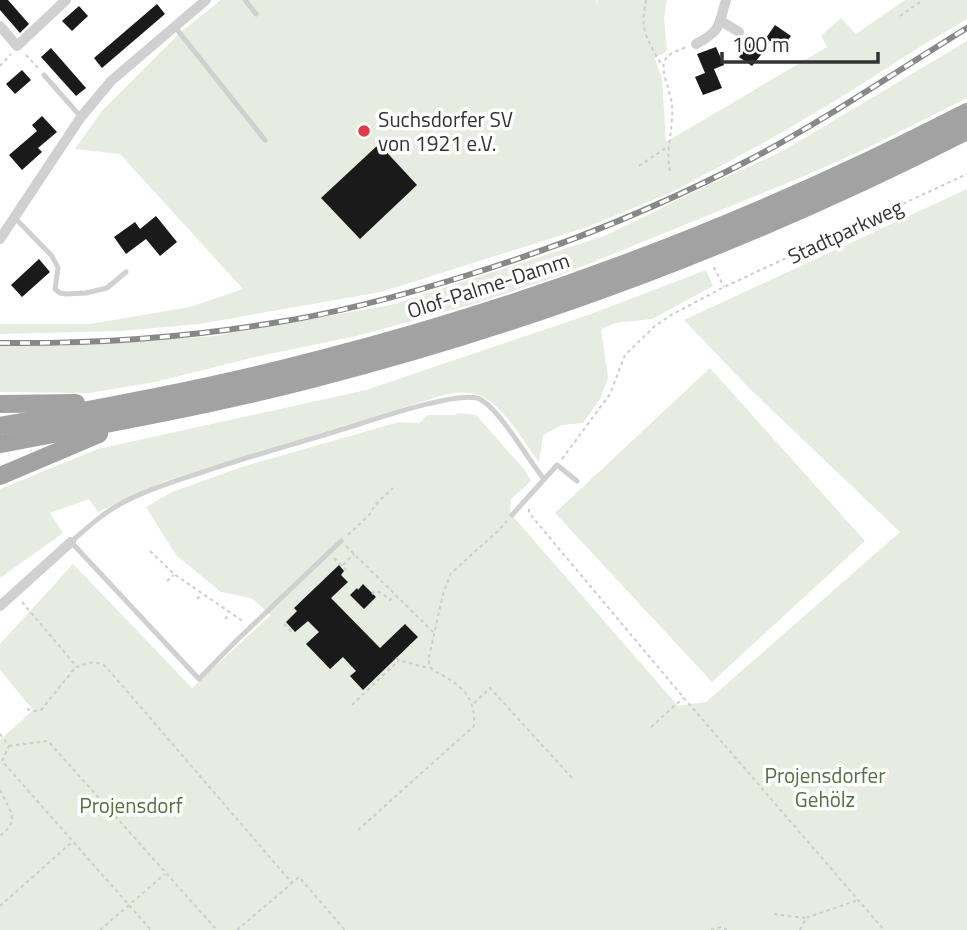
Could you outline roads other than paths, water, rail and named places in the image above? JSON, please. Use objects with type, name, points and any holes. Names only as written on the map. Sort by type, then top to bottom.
[{"type":"highway","name":"Olof-Palme-Damm","points":[[0,444],[146,408],[431,329],[557,287],[740,217],[880,154],[967,111]]},
{"type":"highway","name":"Olof-Palme-Damm","points":[[0,426],[146,408],[346,370],[471,334],[644,274],[747,233],[967,131]]},
{"type":"highway","points":[[0,404],[146,408]]},
{"type":"highway","points":[[0,476],[146,408]]},
{"type":"street","points":[[0,26],[17,46],[65,0]]},
{"type":"street","points":[[0,239],[81,117],[111,81],[206,0]]},
{"type":"street","points":[[696,44],[712,35],[721,21],[726,0]]},
{"type":"street","points":[[721,21],[738,32]]},
{"type":"street","points":[[1,603],[71,542]]},
{"type":"lane","points":[[244,0],[256,14]]},
{"type":"lane","points":[[175,27],[265,140]]},
{"type":"lane","points":[[44,75],[81,117]]},
{"type":"lane","points":[[14,217],[52,256],[58,268],[55,289],[60,293],[86,293],[107,288],[126,272]]},
{"type":"lane","points":[[341,541],[199,679],[71,542],[101,516],[125,501],[167,484],[241,459],[405,411],[463,397],[481,400],[498,413],[544,479]]},
{"type":"lane","points":[[512,515],[557,465],[578,481]]},
{"type":"railway","points":[[0,343],[137,339],[273,323],[371,303],[505,263],[614,223],[720,175],[809,126],[967,28]]},
{"type":"place","name":"Suchsdorfer SV von 1921 e.V.","points":[[364,131]]},
{"type":"park label","name":"Projensdorfer Gehölz","points":[[825,787]]},
{"type":"park label","name":"Projensdorf","points":[[131,805]]}]
